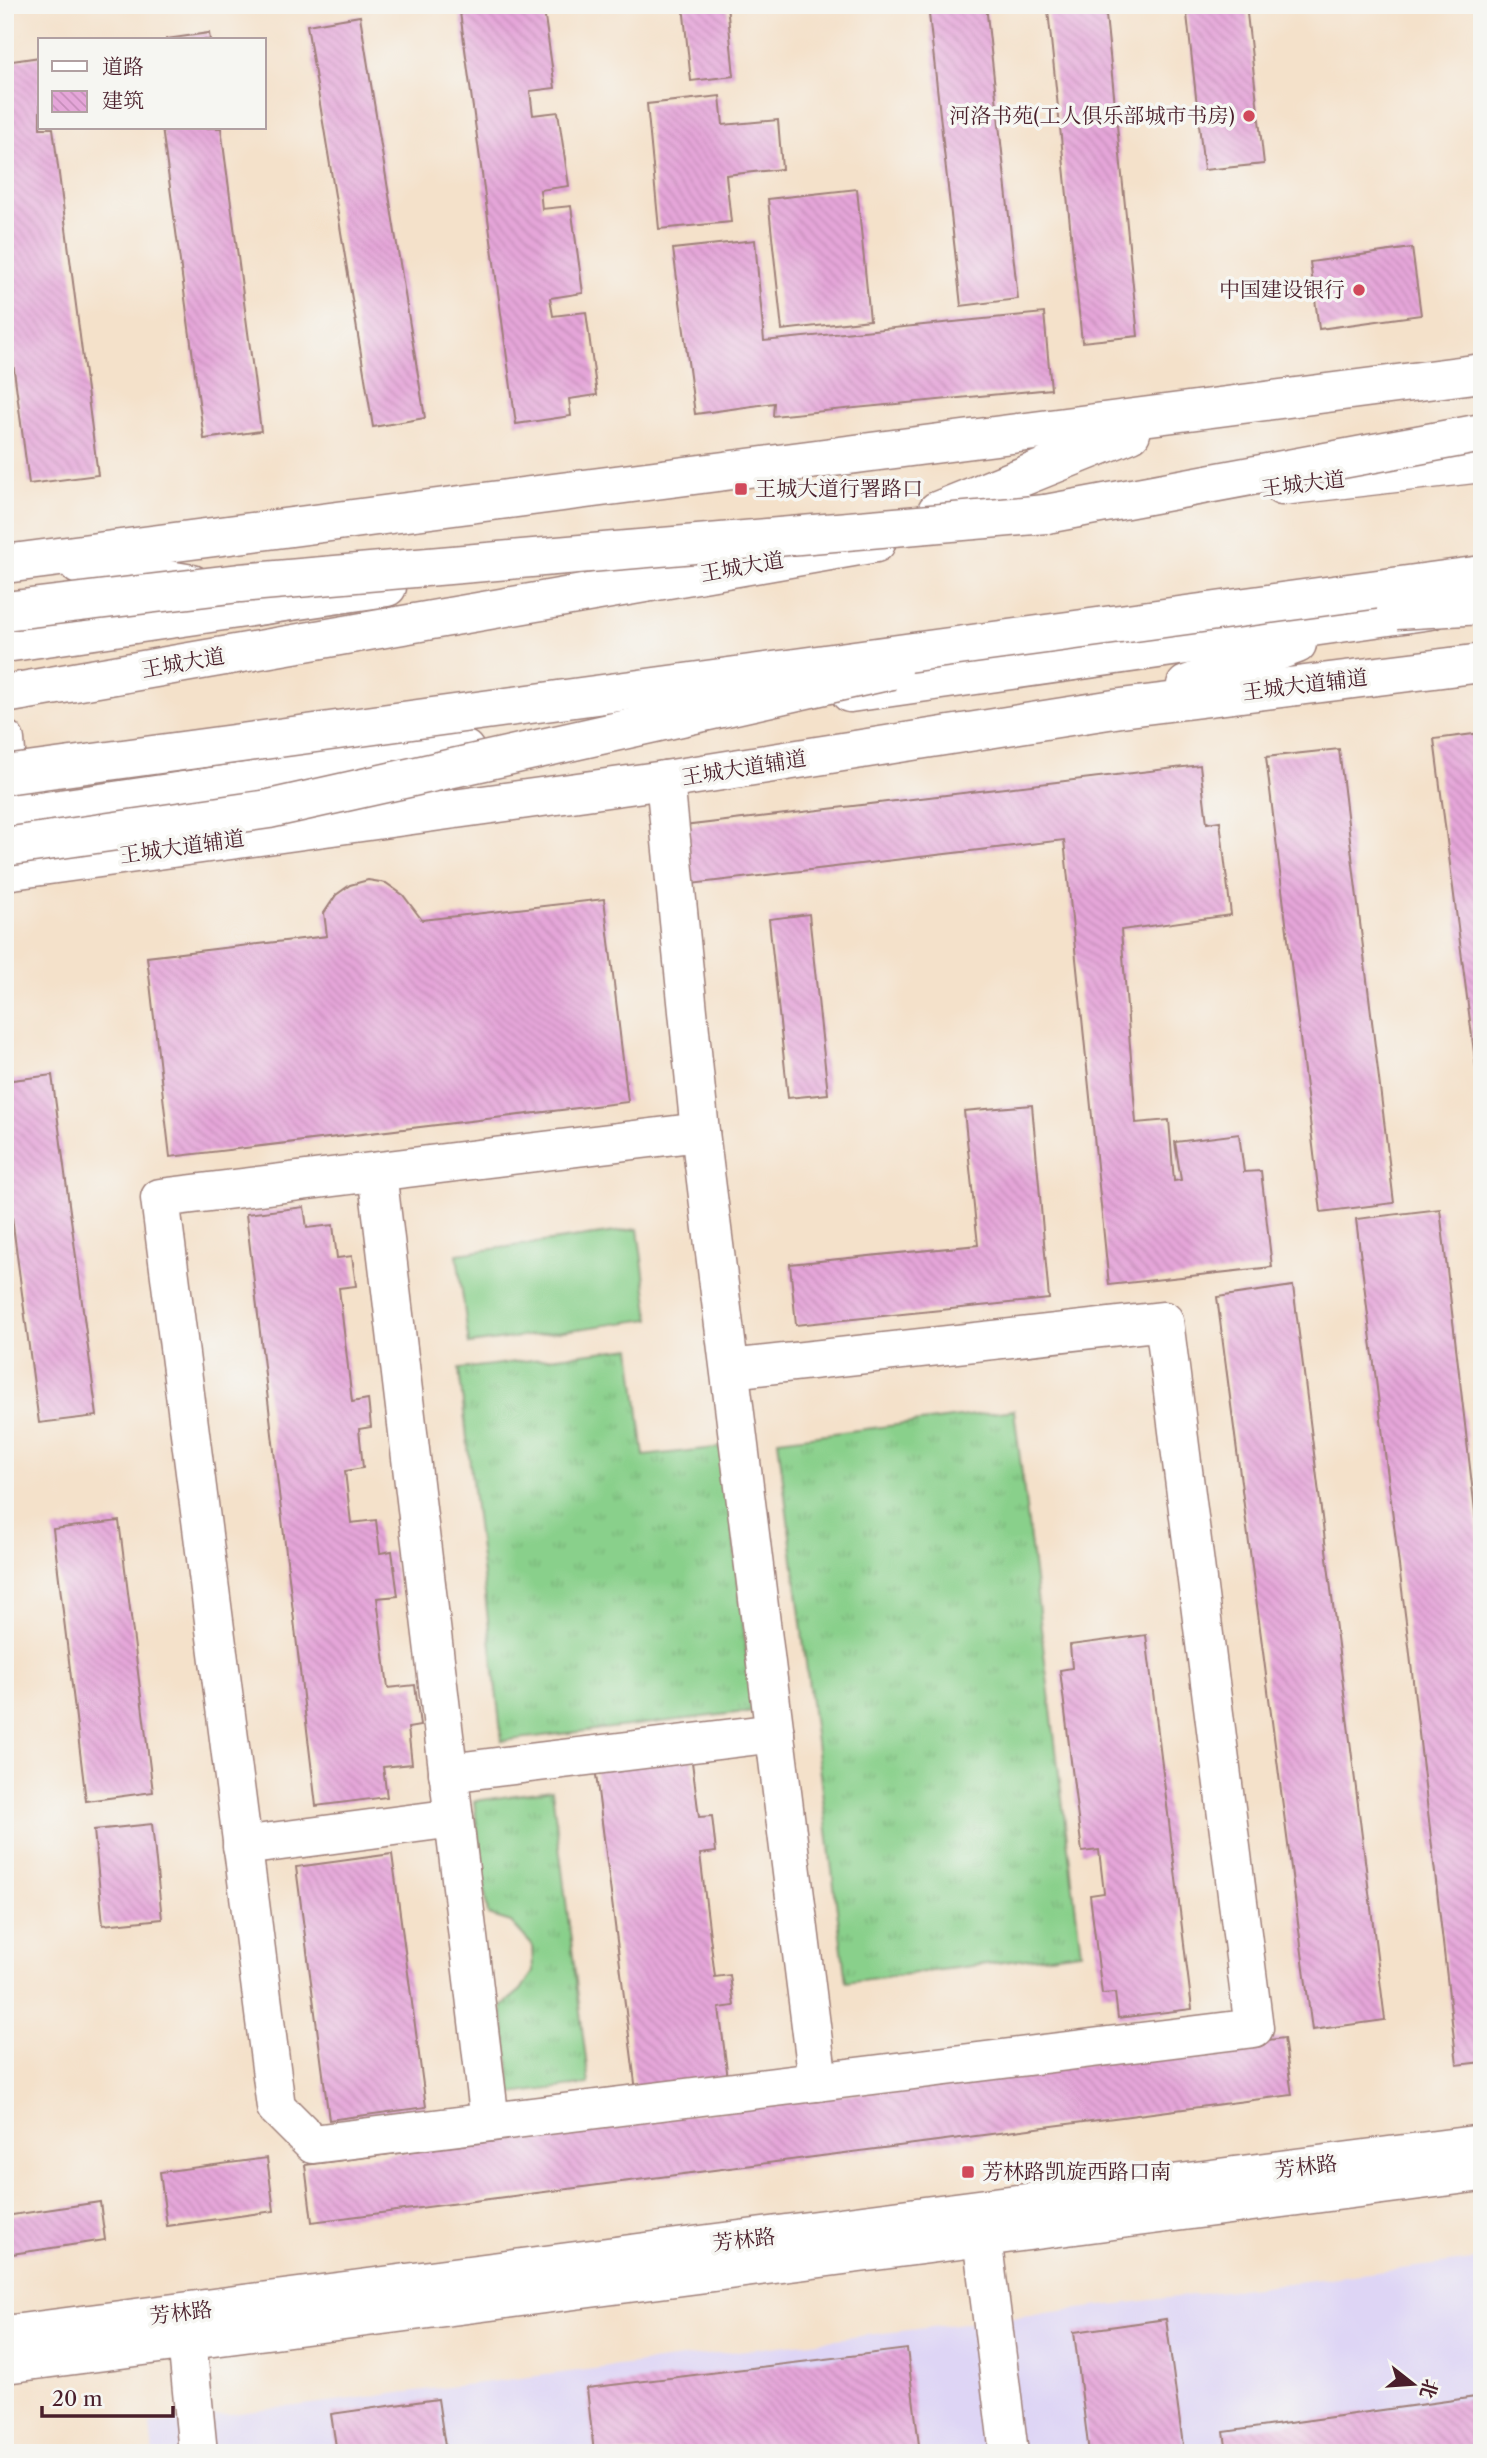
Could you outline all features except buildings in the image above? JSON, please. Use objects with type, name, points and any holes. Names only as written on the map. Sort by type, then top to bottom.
[{"type":"main road","points":[[22,561],[1482,373]]},
{"type":"main road","points":[[937,511],[1182,413]]},
{"type":"main road","points":[[5,611],[240,583],[1046,514],[1482,433]]},
{"type":"main road","name":"王城大道","points":[[5,643],[291,600],[1482,439]]},
{"type":"main road","name":"王城大道","points":[[5,694],[1046,514],[1482,463]]},
{"type":"main road","points":[[22,561],[291,600]]},
{"type":"main road","points":[[5,775],[1482,575]]},
{"type":"main road","points":[[8,844],[269,809],[1059,632],[1482,604]]},
{"type":"main road","points":[[8,844],[1373,617],[1482,604]]},
{"type":"main road","points":[[1121,708],[1373,617]]},
{"type":"main road","name":"王城大道辅道","points":[[8,844],[664,780],[1121,708],[1482,663]]},
{"type":"main road","points":[[5,740],[8,844]]},
{"type":"main road","points":[[664,780],[700,1132],[818,2082]]},
{"type":"main road","points":[[700,1132],[160,1198],[276,2107],[313,2144],[1254,2028],[1164,1321],[730,1369]]},
{"type":"main road","points":[[377,1172],[490,2122]]},
{"type":"main road","points":[[449,1773],[775,1733]]},
{"type":"main road","points":[[242,1846],[454,1818]]},
{"type":"main road","name":"芳林路","points":[[5,2364],[184,2327],[980,2223],[1482,2144]]},
{"type":"main road","name":"芳林路","points":[[980,2223],[1482,2172]]},
{"type":"main road","points":[[980,2223],[1009,2453]]},
{"type":"main road","points":[[184,2327],[198,2453]]},
{"type":"main road","name":"芳林路","points":[[5,2335],[184,2327]]},
{"type":"shaded area","points":[[1482,2259],[1482,2453],[153,2453],[150,2424]]},
{"type":"green space","points":[[638,1229],[650,1319],[469,1344],[457,1254]]},
{"type":"green space","points":[[631,1348],[644,1456],[723,1447],[753,1711],[502,1741],[459,1369]]},
{"type":"green space","points":[[1014,1410],[1081,1952],[846,1982],[778,1440]]},
{"type":"green space","points":[[552,1790],[589,2084],[512,2094],[502,2006],[521,1990],[533,1972],[532,1945],[511,1922],[488,1915],[474,1801]]},
{"type":"place","name":"河洛书苑(工人俱乐部城市书房)","points":[[1249,116]]},
{"type":"place","name":"中国建设银行","points":[[1359,290]]},
{"type":"place","name":"王城大道行署路口","points":[[741,489]]},
{"type":"place","name":"芳林路凯旋西路口南","points":[[968,2172]]}]
